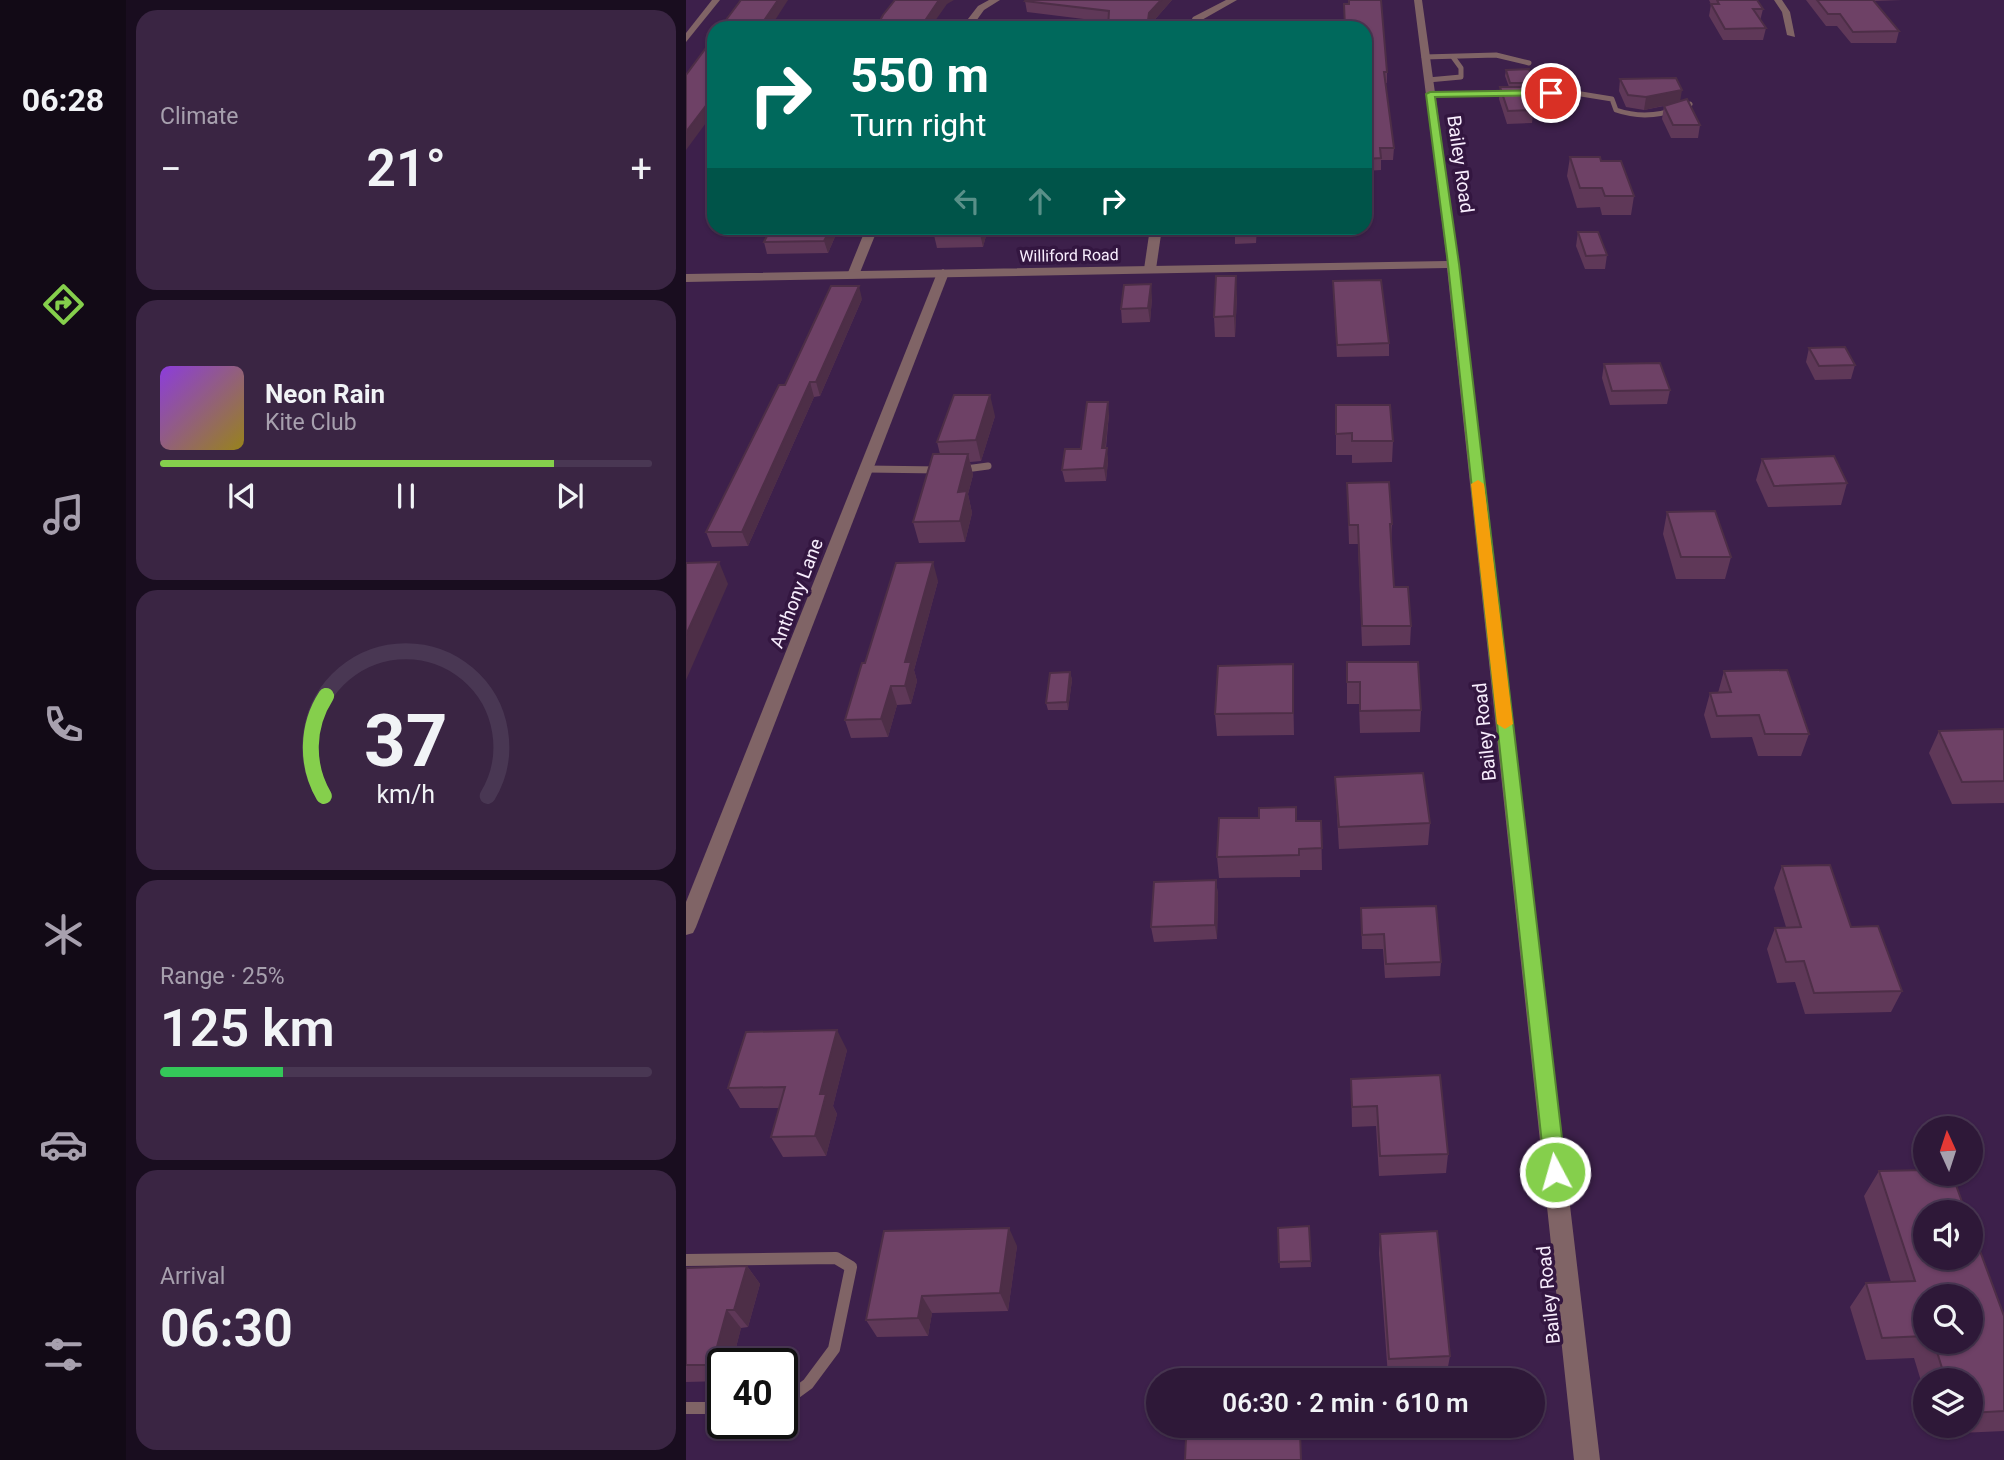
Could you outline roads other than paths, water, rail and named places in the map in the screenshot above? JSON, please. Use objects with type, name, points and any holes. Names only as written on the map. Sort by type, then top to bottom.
[{"type":"street","points":[[686,39],[716,0]]},
{"type":"street","points":[[971,21],[981,8],[996,0]]},
{"type":"street","points":[[1195,21],[1233,0]]},
{"type":"street","name":"Bailey Road","points":[[1418,0],[1453,264],[1587,1460]]},
{"type":"street","points":[[1778,0],[1786,12],[1792,35]]},
{"type":"street","points":[[853,275],[869,235]]},
{"type":"street","points":[[1150,269],[1155,235]]},
{"type":"street","name":"Williford Road","points":[[686,278],[1453,264]]},
{"type":"street","name":"Anthony Lane","points":[[686,927],[943,273]]},
{"type":"lane","points":[[1424,57],[1496,55],[1530,64]]},
{"type":"lane","points":[[1429,87],[1461,77],[1461,68],[1453,57]]},
{"type":"lane","points":[[1429,87],[1597,94],[1612,99],[1616,110],[1639,115],[1659,115],[1690,104]]},
{"type":"lane","points":[[867,469],[968,470],[988,466]]},
{"type":"lane","points":[[686,1260],[836,1258],[851,1267],[834,1349],[808,1384],[798,1391]]},
{"type":"lane","points":[[686,1408],[707,1408]]}]
